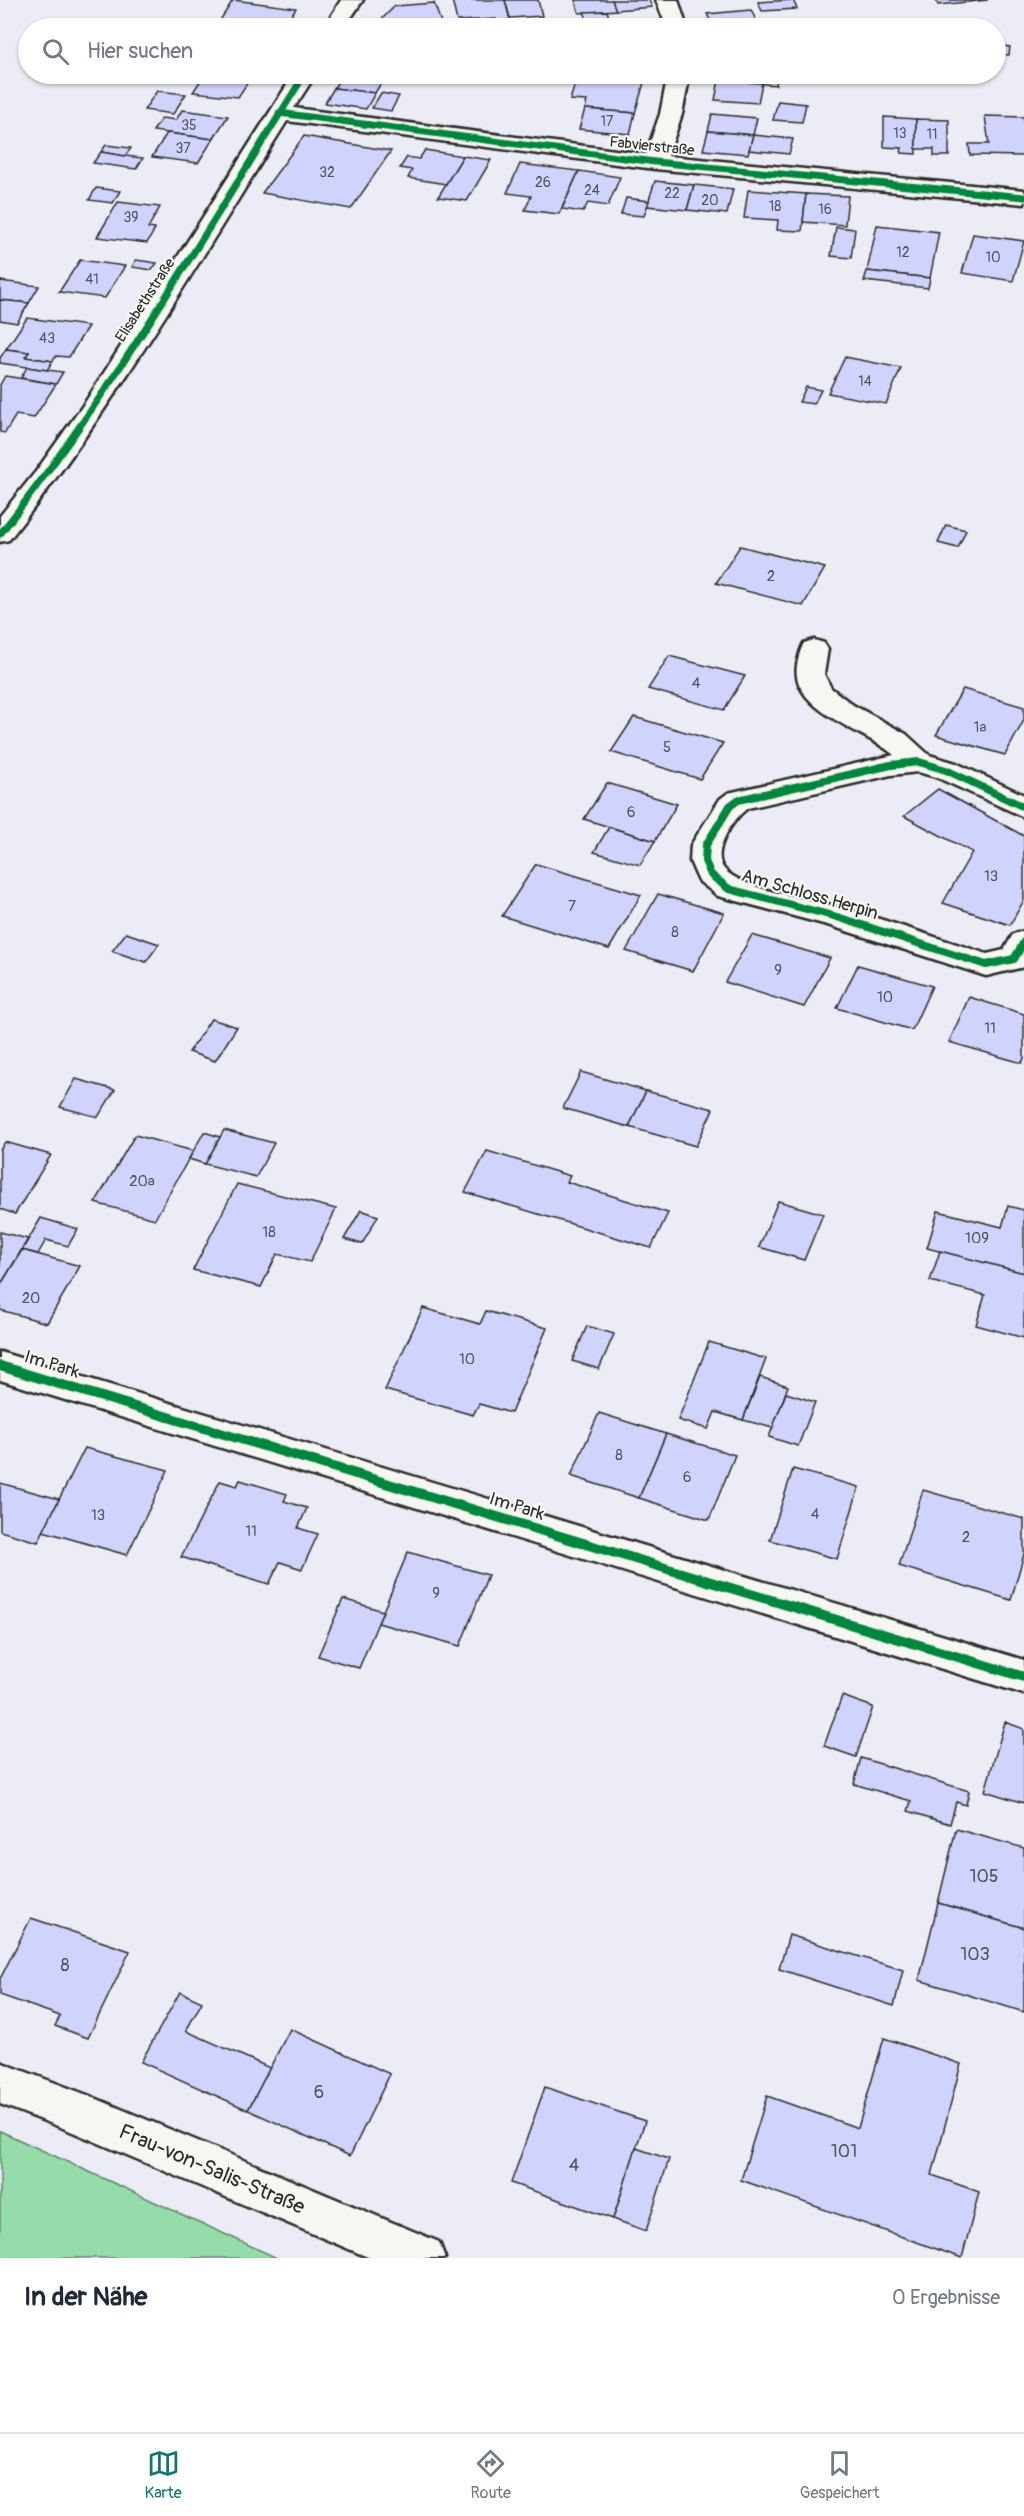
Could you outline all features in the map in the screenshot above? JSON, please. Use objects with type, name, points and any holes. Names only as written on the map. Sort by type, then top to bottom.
[{"type":"street","points":[[340,18],[352,0]]},
{"type":"street","points":[[668,0],[673,18]]},
{"type":"street","name":"Elisabethstraße","points":[[0,534],[46,476],[98,402],[298,84]]},
{"type":"street","points":[[655,162],[671,114],[677,84]]},
{"type":"street","name":"Fabvierstraße","points":[[279,113],[655,162],[1024,197]]},
{"type":"street","name":"Am Schloss Herpin","points":[[814,649],[810,674],[819,693],[843,712],[896,741],[919,762]]},
{"type":"street","name":"Am Schloss Herpin","points":[[1024,807],[946,770],[919,762],[891,765],[738,800],[730,806],[706,845],[705,861],[711,875],[729,889],[837,918],[986,965],[1014,959],[1024,942]]},
{"type":"street","name":"Im Park","points":[[0,1366],[1024,1677]]},
{"type":"street","name":"Frau-von-Salis-Straße","points":[[0,2083],[86,2116],[423,2258]]},
{"type":"green space","points":[[0,2131],[277,2258],[0,2258]]},
{"type":"building","points":[[233,0],[296,8],[290,18],[221,18]]},
{"type":"building","points":[[452,0],[505,0],[510,18],[456,18]]},
{"type":"building","points":[[505,0],[538,0],[542,16],[510,18]]},
{"type":"building","points":[[575,0],[612,0],[616,10],[579,13]]},
{"type":"building","points":[[612,0],[649,0],[652,7],[616,10]]},
{"type":"building","points":[[793,0],[797,9],[762,11],[758,2]]},
{"type":"building","points":[[936,0],[988,0],[938,5]]},
{"type":"building","points":[[434,3],[439,18],[383,18],[395,6]]},
{"type":"building","points":[[751,10],[755,18],[709,18],[707,14]]},
{"type":"building","points":[[607,11],[609,18],[586,18],[584,12]]},
{"type":"building","points":[[1006,46],[1010,47],[1009,55],[1006,55]]},
{"type":"building","points":[[198,84],[247,84],[238,97],[193,92]]},
{"type":"building","points":[[337,84],[380,84],[375,93],[334,88]]},
{"type":"building","points":[[575,84],[644,84],[635,113],[585,109],[587,101],[570,100]]},
{"type":"building","points":[[718,84],[762,84],[758,103],[715,100]]},
{"type":"building","points":[[334,88],[375,93],[366,109],[325,103]]},
{"type":"building","points":[[157,91],[186,94],[173,114],[144,110]]},
{"type":"building","points":[[381,93],[399,96],[391,111],[372,108]]},
{"type":"building","points":[[778,101],[806,104],[802,122],[773,120]]},
{"type":"building","points":[[585,109],[635,113],[630,134],[579,129]]},
{"type":"building","points":[[182,110],[228,116],[213,139],[153,131],[162,118],[176,120]]},
{"type":"building","points":[[712,114],[757,118],[753,135],[708,131]]},
{"type":"building","points":[[985,116],[1024,117],[1024,156],[970,155],[969,144],[989,144]]},
{"type":"building","points":[[884,117],[916,119],[916,154],[901,153],[902,148],[884,147]]},
{"type":"building","points":[[916,119],[949,120],[949,156],[934,156],[934,149],[916,149]]},
{"type":"building","points":[[708,131],[753,135],[748,154],[703,150]]},
{"type":"building","points":[[167,133],[213,139],[198,163],[152,157]]},
{"type":"building","points":[[753,135],[793,139],[789,154],[749,150]]},
{"type":"building","points":[[304,136],[391,151],[351,209],[262,193]]},
{"type":"building","points":[[106,145],[131,148],[125,156],[101,152]]},
{"type":"building","points":[[425,150],[463,156],[446,184],[408,178],[412,170],[400,168],[407,157],[419,159]]},
{"type":"building","points":[[101,152],[143,158],[136,169],[93,163]]},
{"type":"building","points":[[463,156],[491,160],[467,201],[438,197]]},
{"type":"building","points":[[520,164],[579,171],[559,214],[525,210],[531,196],[507,193]]},
{"type":"building","points":[[579,171],[620,177],[608,206],[588,203],[583,212],[562,209]]},
{"type":"building","points":[[655,181],[694,185],[687,210],[647,206]]},
{"type":"building","points":[[694,185],[733,189],[727,214],[687,210]]},
{"type":"building","points":[[96,188],[120,191],[113,203],[89,200]]},
{"type":"building","points":[[748,190],[806,194],[802,231],[777,230],[778,220],[744,218]]},
{"type":"building","points":[[806,194],[848,196],[845,225],[803,222]]},
{"type":"building","points":[[626,198],[649,201],[644,216],[621,214]]},
{"type":"building","points":[[118,202],[160,207],[148,228],[155,229],[147,243],[97,237]]},
{"type":"building","points":[[877,225],[939,232],[930,278],[867,271]]},
{"type":"building","points":[[836,227],[855,229],[851,258],[831,256]]},
{"type":"building","points":[[973,234],[1024,241],[1013,281],[962,273]]},
{"type":"building","points":[[80,260],[125,266],[105,298],[59,292]]},
{"type":"building","points":[[136,260],[157,263],[152,270],[132,267]]},
{"type":"building","points":[[867,271],[930,278],[928,288],[864,281]]},
{"type":"building","points":[[0,281],[39,286],[29,303],[0,300]]},
{"type":"building","points":[[0,300],[29,303],[17,323],[0,320]]},
{"type":"building","points":[[27,318],[88,326],[69,357],[56,356],[53,361],[25,357],[29,352],[6,349]]},
{"type":"building","points":[[6,349],[29,352],[25,357],[53,361],[47,370],[0,363],[0,358]]},
{"type":"building","points":[[845,357],[901,368],[886,404],[828,393]]},
{"type":"building","points":[[27,367],[63,372],[56,384],[21,378]]},
{"type":"building","points":[[5,376],[56,384],[34,418],[16,415],[5,433],[0,432],[0,385]]},
{"type":"building","points":[[806,387],[821,390],[814,404],[799,402]]},
{"type":"building","points":[[946,525],[966,530],[958,548],[938,543]]},
{"type":"building","points":[[740,546],[825,568],[803,606],[716,583]]},
{"type":"building","points":[[669,656],[745,676],[724,710],[648,689]]},
{"type":"building","points":[[963,689],[1024,707],[1024,720],[1005,755],[936,735]]},
{"type":"building","points":[[634,717],[723,743],[700,779],[611,752]]},
{"type":"building","points":[[607,783],[677,804],[655,841],[584,819]]},
{"type":"building","points":[[938,789],[1024,836],[1024,900],[1010,925],[943,903],[972,852],[904,816]]},
{"type":"building","points":[[609,827],[655,841],[640,865],[594,852]]},
{"type":"building","points":[[536,864],[641,895],[609,949],[502,916]]},
{"type":"building","points":[[658,894],[724,913],[693,971],[626,951]]},
{"type":"building","points":[[126,933],[159,944],[146,962],[112,951]]},
{"type":"building","points":[[752,935],[830,958],[804,1007],[725,982]]},
{"type":"building","points":[[858,965],[932,986],[912,1030],[837,1008]]},
{"type":"building","points":[[969,997],[1024,1014],[1022,1063],[949,1042]]},
{"type":"building","points":[[211,1019],[237,1027],[215,1061],[189,1052]]},
{"type":"building","points":[[581,1072],[646,1091],[629,1127],[563,1108]]},
{"type":"building","points":[[76,1079],[115,1090],[98,1117],[60,1107]]},
{"type":"building","points":[[646,1091],[713,1109],[696,1146],[629,1127]]},
{"type":"building","points":[[224,1130],[274,1143],[256,1177],[205,1164]]},
{"type":"building","points":[[204,1132],[220,1137],[205,1164],[189,1159]]},
{"type":"building","points":[[135,1135],[193,1151],[155,1219],[95,1203]]},
{"type":"building","points":[[5,1142],[51,1155],[15,1214],[0,1209],[0,1150]]},
{"type":"building","points":[[487,1151],[570,1176],[567,1182],[668,1213],[651,1248],[465,1192]]},
{"type":"building","points":[[237,1184],[336,1209],[310,1262],[277,1254],[261,1287],[193,1270]]},
{"type":"building","points":[[778,1201],[823,1214],[804,1260],[759,1247]]},
{"type":"building","points":[[1008,1206],[1024,1210],[1024,1273],[927,1248],[938,1211],[1002,1227]]},
{"type":"building","points":[[361,1210],[378,1216],[362,1244],[344,1239]]},
{"type":"building","points":[[41,1218],[78,1229],[68,1246],[46,1240],[38,1254],[22,1250]]},
{"type":"building","points":[[0,1232],[28,1239],[0,1286]]},
{"type":"building","points":[[22,1250],[80,1266],[47,1323],[0,1310],[0,1286]]},
{"type":"building","points":[[940,1251],[1024,1273],[1024,1338],[976,1325],[985,1295],[930,1281]]},
{"type":"building","points":[[423,1308],[480,1324],[486,1311],[547,1328],[511,1413],[479,1404],[473,1415],[385,1390]]},
{"type":"building","points":[[587,1326],[614,1334],[599,1369],[572,1361]]},
{"type":"building","points":[[709,1342],[766,1359],[743,1420],[715,1412],[708,1429],[678,1420]]},
{"type":"building","points":[[760,1377],[788,1386],[773,1428],[743,1420]]},
{"type":"building","points":[[786,1393],[815,1402],[798,1446],[769,1437]]},
{"type":"building","points":[[599,1413],[666,1434],[639,1498],[571,1476]]},
{"type":"building","points":[[666,1434],[735,1455],[709,1520],[639,1498]]},
{"type":"building","points":[[85,1448],[168,1470],[127,1555],[43,1531]]},
{"type":"building","points":[[793,1469],[859,1487],[837,1559],[770,1540]]},
{"type":"building","points":[[240,1480],[287,1494],[284,1501],[307,1508],[298,1528],[318,1534],[302,1569],[280,1562],[269,1584],[181,1557],[220,1481],[237,1486]]},
{"type":"building","points":[[0,1483],[59,1499],[38,1542],[0,1531]]},
{"type":"building","points":[[923,1490],[1024,1519],[1024,1554],[1011,1600],[899,1566]]},
{"type":"building","points":[[408,1552],[488,1575],[460,1646],[378,1623]]},
{"type":"building","points":[[343,1599],[383,1611],[359,1668],[318,1656]]},
{"type":"building","points":[[842,1696],[873,1707],[856,1757],[824,1746]]},
{"type":"building","points":[[1005,1722],[1024,1729],[1024,1803],[985,1791]]},
{"type":"building","points":[[861,1758],[969,1791],[966,1805],[956,1802],[950,1824],[908,1811],[911,1801],[854,1784]]},
{"type":"building","points":[[956,1829],[1024,1848],[1024,1928],[938,1903]]},
{"type":"building","points":[[938,1903],[1024,1928],[1024,2012],[919,1980]]},
{"type":"building","points":[[31,1918],[130,1951],[88,2038],[55,2026],[60,2016],[0,1995],[0,1979]]},
{"type":"building","points":[[789,1935],[903,1970],[894,2006],[779,1969]]},
{"type":"building","points":[[180,1992],[202,2002],[186,2031],[270,2068],[248,2110],[141,2062]]},
{"type":"building","points":[[290,2029],[390,2074],[350,2156],[248,2110]]},
{"type":"building","points":[[884,2038],[961,2064],[932,2175],[979,2192],[962,2258],[741,2180],[767,2096],[858,2128]]},
{"type":"building","points":[[545,2087],[645,2121],[613,2219],[511,2183]]},
{"type":"building","points":[[636,2148],[669,2159],[646,2231],[613,2219]]},
{"type":"cycle path","points":[[0,534],[46,476],[98,402],[299,84]]},
{"type":"cycle path","points":[[279,113],[655,162],[1024,197]]},
{"type":"cycle path","points":[[1024,807],[946,770],[919,762],[891,765],[738,800],[730,806],[706,845],[705,861],[711,875],[729,889],[837,917],[986,965],[1014,959],[1024,942]]},
{"type":"cycle path","points":[[0,1366],[1024,1677]]}]
